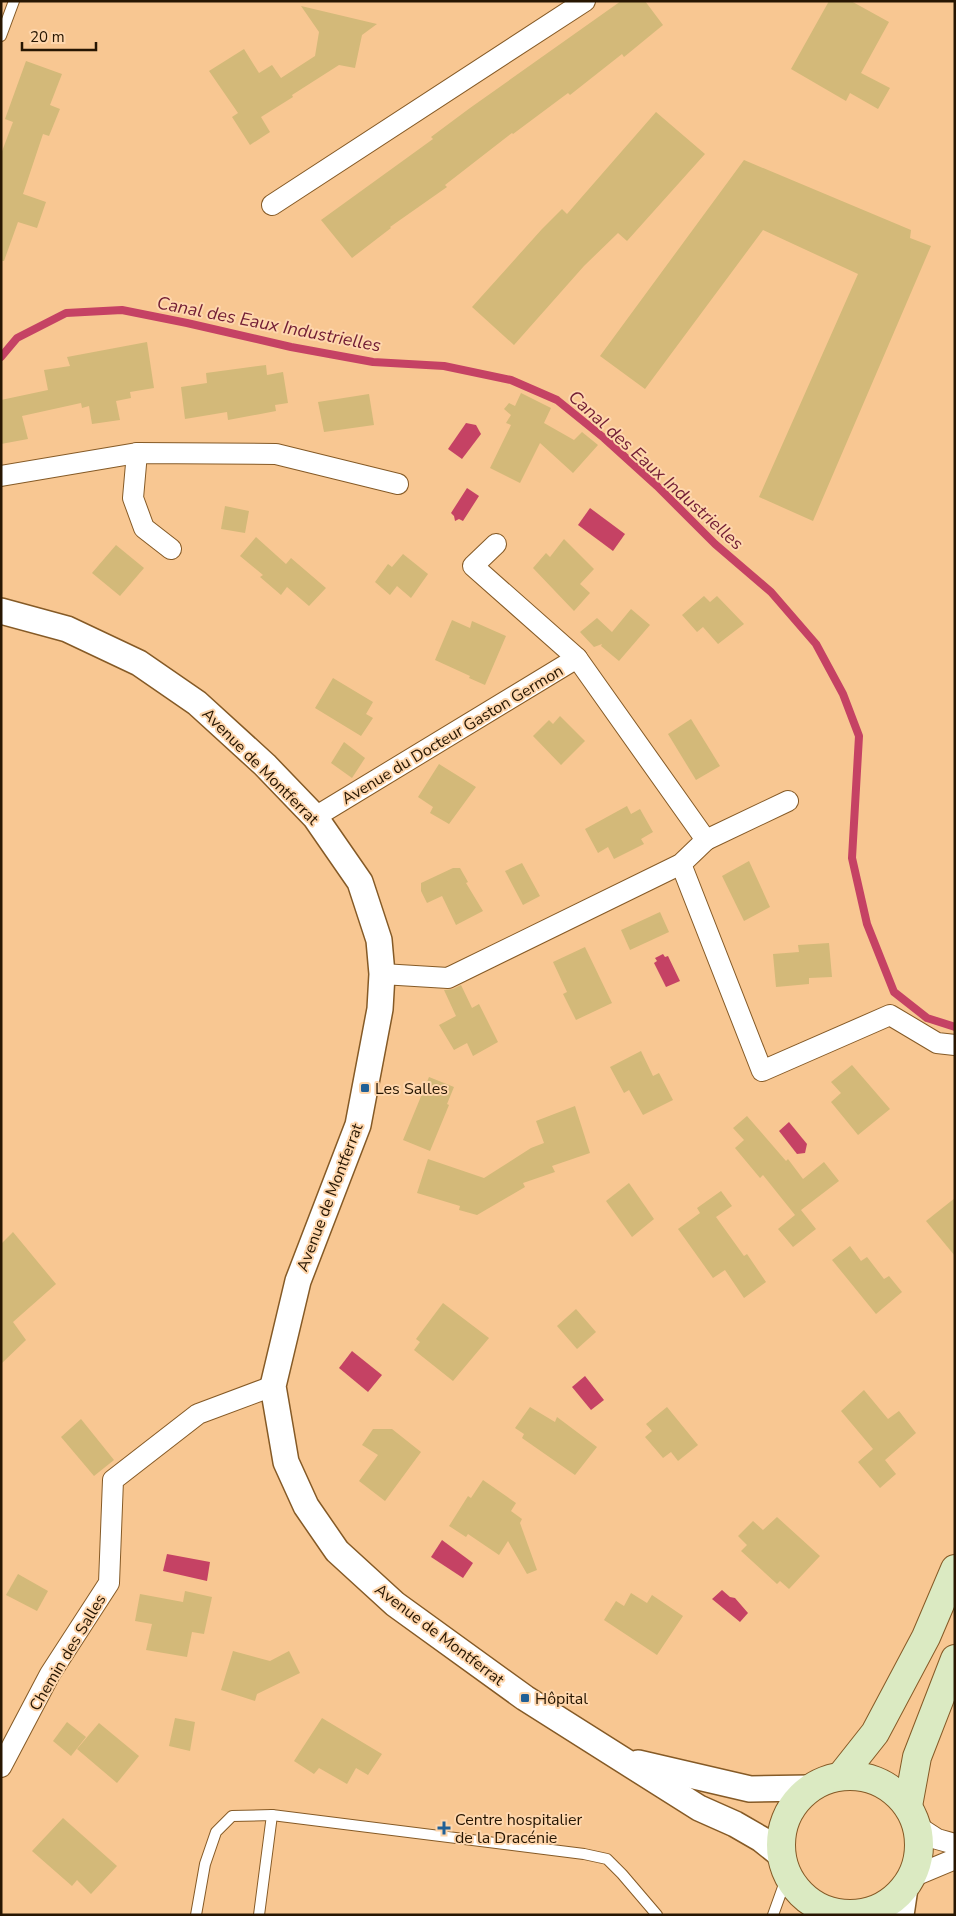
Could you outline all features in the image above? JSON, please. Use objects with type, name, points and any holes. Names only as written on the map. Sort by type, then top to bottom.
[{"type":"main road","points":[[841,1776],[875,1734],[926,1637],[955,1569]]},
{"type":"main road","points":[[913,1816],[895,1792],[879,1782],[860,1776],[841,1776],[825,1780],[810,1788],[796,1801],[786,1817],[781,1836],[784,1865],[797,1891],[811,1903],[831,1914],[860,1914],[877,1909],[893,1900],[909,1883],[918,1861],[920,1843],[913,1816],[918,1757],[955,1658]]},
{"type":"street","points":[[272,205],[585,1]]},
{"type":"street","points":[[1,476],[137,453],[276,454],[398,484]]},
{"type":"street","points":[[137,453],[133,498],[144,528],[171,549]]},
{"type":"street","points":[[496,544],[473,566],[577,658]]},
{"type":"street","name":"Avenue de Montferrat","points":[[1,611],[67,629],[139,663],[197,703],[265,766],[315,817],[360,882],[379,940],[382,974],[380,1009],[358,1125],[298,1281],[273,1386],[286,1462],[306,1506],[337,1551],[395,1604],[502,1682],[619,1758],[699,1808],[735,1824],[761,1839],[784,1865]]},
{"type":"street","name":"Avenue du Docteur Gaston Germon","points":[[315,817],[577,658],[706,840]]},
{"type":"street","points":[[382,974],[448,978],[681,864],[706,840],[788,800]]},
{"type":"street","points":[[681,864],[762,1071],[890,1016],[938,1043],[955,1045]]},
{"type":"street","name":"Chemin des Salles","points":[[1,1767],[50,1674],[109,1583],[112,1480],[198,1414],[273,1386]]},
{"type":"street","points":[[619,1758],[750,1789],[810,1788]]},
{"type":"street","points":[[913,1816],[936,1839],[955,1844]]},
{"type":"street","points":[[902,1915],[909,1883],[955,1859]]},
{"type":"lane","points":[[1,36],[14,1]]},
{"type":"lane","points":[[196,1915],[205,1864],[216,1832],[232,1816],[272,1815],[584,1854],[607,1859],[657,1915]]},
{"type":"lane","points":[[259,1915],[272,1815]]},
{"type":"lane","points":[[773,1915],[784,1865]]},
{"type":"shaded area","points":[[466,423],[476,425],[481,434],[462,459],[448,449]]},
{"type":"shaded area","points":[[467,488],[479,496],[463,521],[459,519],[455,521],[451,513]]},
{"type":"shaded area","points":[[590,508],[625,534],[613,551],[578,525]]},
{"type":"shaded area","points":[[663,954],[665,957],[668,956],[680,981],[666,987],[654,963],[657,961],[655,958]]},
{"type":"shaded area","points":[[789,1122],[807,1144],[805,1153],[797,1154],[779,1131]]},
{"type":"shaded area","points":[[352,1351],[382,1375],[368,1392],[339,1368]]},
{"type":"shaded area","points":[[585,1376],[604,1400],[591,1410],[572,1387]]},
{"type":"shaded area","points":[[442,1540],[473,1563],[463,1578],[431,1557]]},
{"type":"shaded area","points":[[167,1554],[210,1562],[207,1581],[163,1571]]},
{"type":"shaded area","points":[[722,1590],[730,1597],[735,1598],[748,1613],[740,1622],[712,1599]]},
{"type":"building","points":[[621,1],[645,1],[663,25],[624,57],[622,54],[570,95],[568,93],[512,133],[445,185],[447,187],[390,227],[352,258],[321,220],[433,139],[431,137],[470,108]]},
{"type":"building","points":[[829,1],[851,1],[889,22],[861,73],[890,88],[878,109],[850,93],[846,101],[791,69]]},
{"type":"building","points":[[301,6],[377,24],[362,35],[355,68],[339,65],[261,117],[270,132],[250,145],[232,117],[238,113],[209,71],[244,49],[259,73],[272,65],[281,78],[315,56],[319,32]]},
{"type":"building","points":[[26,61],[62,74],[50,105],[60,109],[49,136],[43,134],[23,194],[46,202],[37,228],[18,222],[4,261],[1,261],[1,154],[13,122],[5,119]]},
{"type":"building","points":[[656,112],[705,154],[627,241],[618,233],[584,266],[514,345],[472,307],[562,209],[567,214]]},
{"type":"building","points":[[744,160],[911,230],[910,238],[931,246],[813,521],[759,497],[858,274],[763,230],[645,389],[600,356]]},
{"type":"building","points":[[147,342],[154,388],[130,392],[131,398],[116,401],[120,420],[92,424],[89,406],[82,408],[81,403],[22,416],[28,439],[1,444],[1,400],[48,390],[44,370],[70,366],[67,357]]},
{"type":"building","points":[[266,365],[267,375],[283,372],[288,403],[275,405],[276,411],[228,420],[227,412],[185,419],[181,387],[207,383],[206,373]]},
{"type":"building","points":[[521,393],[551,408],[544,423],[574,440],[582,432],[598,445],[573,473],[540,443],[520,483],[490,468],[511,425],[506,423],[511,415],[504,409],[509,403],[515,406]]},
{"type":"building","points":[[369,394],[374,425],[324,432],[318,402]]},
{"type":"building","points":[[225,506],[249,511],[245,533],[221,529]]},
{"type":"building","points":[[256,537],[286,564],[291,558],[326,588],[309,606],[287,587],[281,595],[260,577],[263,575],[240,556]]},
{"type":"building","points":[[564,539],[594,569],[580,584],[590,593],[574,611],[533,568],[546,553],[550,557]]},
{"type":"building","points":[[116,545],[144,568],[120,596],[92,573]]},
{"type":"building","points":[[403,554],[428,574],[411,598],[397,586],[390,595],[375,582],[388,564],[392,567]]},
{"type":"building","points":[[704,596],[710,602],[717,596],[744,624],[718,644],[703,627],[697,632],[682,615]]},
{"type":"building","points":[[631,609],[650,625],[619,661],[601,646],[602,644],[594,647],[580,632],[597,618],[612,632]]},
{"type":"building","points":[[452,620],[470,628],[472,621],[506,636],[485,685],[435,660]]},
{"type":"building","points":[[333,678],[373,702],[366,714],[373,718],[361,736],[315,708]]},
{"type":"building","points":[[560,716],[585,741],[561,765],[533,736],[549,720],[553,724]]},
{"type":"building","points":[[691,719],[720,766],[696,780],[668,734]]},
{"type":"building","points":[[344,742],[365,758],[352,778],[331,763]]},
{"type":"building","points":[[439,764],[476,787],[449,824],[430,813],[433,807],[418,797]]},
{"type":"building","points":[[627,806],[631,814],[640,809],[653,832],[641,839],[644,844],[614,859],[608,847],[598,853],[585,829]]},
{"type":"building","points":[[749,861],[770,907],[744,921],[722,876]]},
{"type":"building","points":[[522,863],[540,896],[523,905],[505,871]]},
{"type":"building","points":[[453,868],[460,868],[468,882],[466,883],[483,911],[456,925],[442,896],[427,903],[421,891],[421,883]]},
{"type":"building","points":[[660,912],[669,932],[630,950],[621,930]]},
{"type":"building","points":[[829,943],[832,977],[809,978],[809,984],[776,987],[773,954],[799,952],[798,945]]},
{"type":"building","points":[[585,947],[612,1003],[576,1020],[563,994],[567,992],[553,962]]},
{"type":"building","points":[[461,985],[472,1008],[479,1004],[498,1042],[473,1056],[467,1043],[454,1050],[439,1025],[456,1016],[444,990],[453,989]]},
{"type":"building","points":[[641,1051],[653,1076],[659,1073],[673,1100],[643,1115],[629,1090],[624,1093],[610,1067]]},
{"type":"building","points":[[852,1065],[890,1109],[858,1135],[831,1102],[841,1093],[831,1082]]},
{"type":"building","points":[[429,1077],[454,1087],[447,1104],[449,1105],[430,1151],[403,1140]]},
{"type":"building","points":[[575,1106],[590,1153],[552,1166],[555,1172],[523,1183],[525,1187],[477,1215],[459,1210],[460,1206],[417,1193],[428,1159],[484,1178],[531,1148],[544,1143],[536,1121]]},
{"type":"building","points":[[747,1116],[786,1161],[788,1159],[803,1179],[824,1162],[839,1181],[801,1210],[816,1229],[793,1247],[778,1229],[795,1215],[763,1175],[760,1178],[735,1148],[744,1140],[733,1128]]},
{"type":"building","points":[[629,1183],[654,1219],[632,1237],[606,1201]]},
{"type":"building","points":[[721,1191],[732,1206],[716,1217],[744,1256],[747,1254],[766,1282],[744,1298],[725,1270],[713,1278],[678,1229],[700,1213],[697,1208]]},
{"type":"building","points":[[955,1198],[955,1256],[926,1221]]},
{"type":"building","points":[[13,1232],[56,1284],[13,1322],[26,1340],[1,1364],[1,1244]]},
{"type":"building","points":[[850,1246],[861,1261],[867,1257],[884,1279],[889,1276],[902,1292],[876,1314],[832,1260]]},
{"type":"building","points":[[443,1303],[489,1338],[453,1381],[414,1350],[420,1342],[416,1339]]},
{"type":"building","points":[[576,1309],[596,1332],[577,1349],[557,1326]]},
{"type":"building","points":[[864,1390],[888,1419],[899,1411],[916,1433],[885,1460],[896,1474],[880,1488],[858,1462],[873,1449],[841,1411]]},
{"type":"building","points":[[530,1407],[555,1422],[557,1417],[597,1447],[575,1475],[522,1438],[524,1434],[515,1428]]},
{"type":"building","points":[[667,1407],[698,1445],[678,1461],[671,1452],[663,1458],[645,1437],[652,1431],[646,1424]]},
{"type":"building","points":[[81,1419],[114,1460],[94,1476],[61,1437]]},
{"type":"building","points":[[373,1429],[392,1429],[421,1452],[385,1501],[359,1481],[378,1455],[362,1445]]},
{"type":"building","points":[[483,1480],[516,1503],[511,1511],[522,1519],[520,1523],[537,1570],[527,1574],[508,1541],[499,1555],[468,1534],[466,1537],[449,1526],[468,1496],[471,1498]]},
{"type":"building","points":[[777,1517],[820,1556],[789,1589],[780,1581],[777,1584],[741,1551],[747,1545],[738,1536],[753,1521],[763,1530]]},
{"type":"building","points":[[18,1574],[48,1591],[37,1611],[6,1595]]},
{"type":"building","points":[[185,1591],[212,1597],[204,1634],[192,1632],[187,1657],[146,1650],[152,1624],[135,1621],[140,1594],[183,1602]]},
{"type":"building","points":[[631,1593],[647,1603],[652,1595],[683,1616],[657,1655],[604,1620],[616,1601],[624,1606]]},
{"type":"building","points":[[233,1651],[270,1661],[289,1651],[300,1673],[257,1694],[255,1701],[221,1690]]},
{"type":"building","points":[[175,1718],[195,1722],[190,1751],[169,1746]]},
{"type":"building","points":[[322,1718],[382,1754],[368,1775],[356,1768],[347,1784],[319,1768],[314,1774],[294,1761]]},
{"type":"building","points":[[67,1722],[86,1737],[71,1756],[53,1741]]},
{"type":"building","points":[[99,1723],[139,1756],[117,1783],[77,1749]]},
{"type":"building","points":[[63,1818],[117,1866],[91,1894],[77,1880],[72,1886],[32,1851]]},
{"type":"waterway","name":"Canal des Eaux Industrielles","points":[[1,357],[17,338],[66,313],[122,310],[291,347],[373,362],[444,366],[511,380],[557,400],[604,438],[657,486],[715,544],[771,592],[816,644],[843,694],[859,736],[852,858],[867,924],[894,992],[927,1018],[955,1027]]},
{"type":"place","name":"Les Salles","points":[[365,1088]]},
{"type":"place","name":"Hôpital","points":[[525,1698]]},
{"type":"place","name":"Centre hospitalier de la Dracénie","points":[[444,1828]]}]
